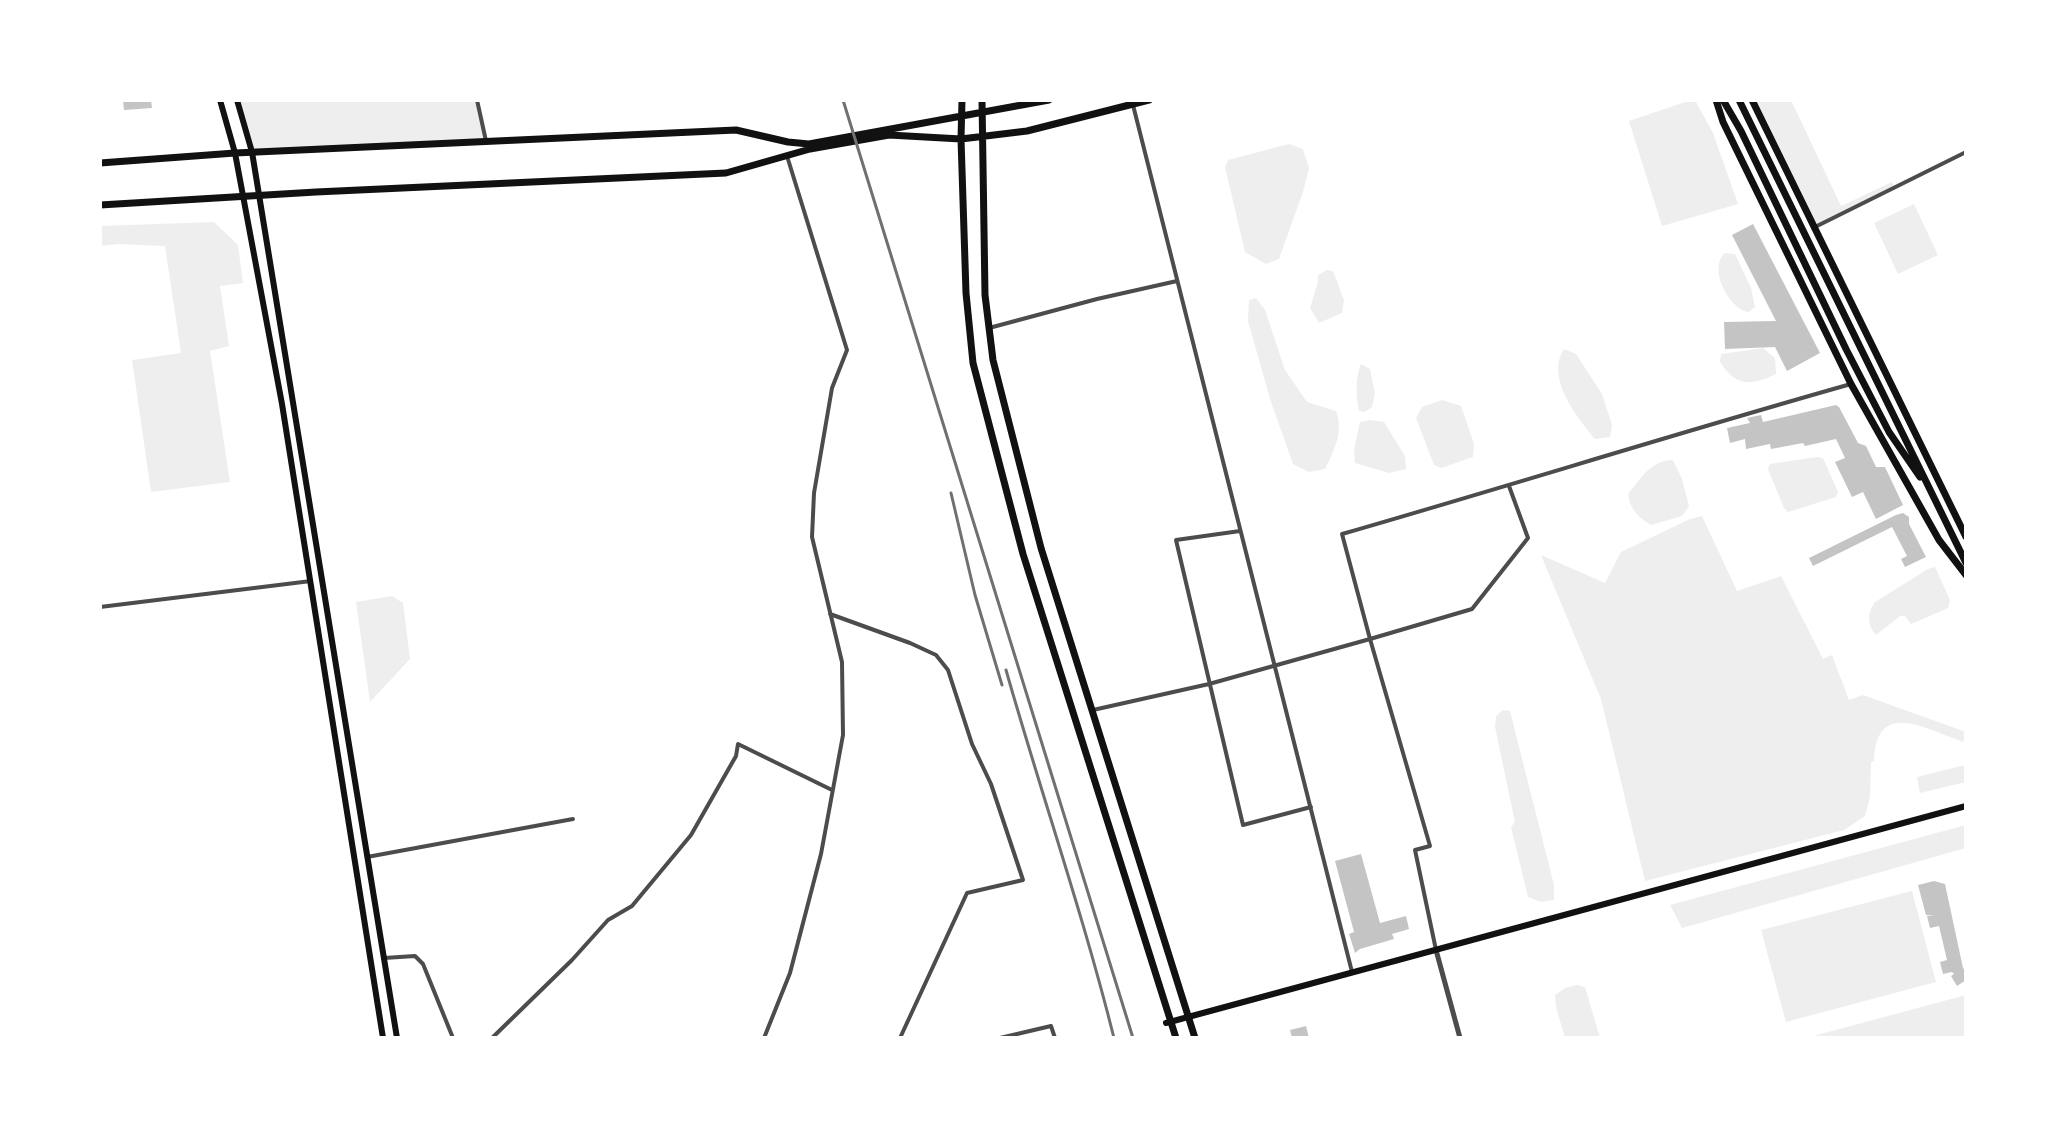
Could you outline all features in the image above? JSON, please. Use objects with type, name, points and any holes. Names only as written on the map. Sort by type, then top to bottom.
[{"type":"main road","points":[[220,100],[235,153],[282,404],[383,1038]]},
{"type":"main road","points":[[237,100],[252,152],[397,1038]]},
{"type":"main road","points":[[962,100],[966,293],[973,363],[1023,554],[1168,1022],[1176,1038]]},
{"type":"main road","points":[[982,100],[985,295],[993,360],[1041,548],[1195,1038]]},
{"type":"main road","points":[[100,163],[252,152],[736,130],[809,144],[1049,100]]},
{"type":"main road","points":[[100,205],[726,173],[787,155],[889,135],[961,139],[1027,131],[1149,100]]},
{"type":"main road","points":[[1716,100],[1723,122],[1851,384],[1939,540],[1966,575]]},
{"type":"main road","points":[[1723,100],[1889,432],[1935,498]]},
{"type":"main road","points":[[1739,100],[1966,563]]},
{"type":"main road","points":[[1752,100],[1966,537]]},
{"type":"main road","points":[[1168,1022],[1966,806]]},
{"type":"street","points":[[477,100],[486,142]]},
{"type":"street","points":[[1133,105],[1352,972]]},
{"type":"street","points":[[1815,227],[1966,152]]},
{"type":"street","points":[[764,1038],[790,973],[821,854],[843,735],[842,662],[812,537],[814,493],[832,388],[847,350],[787,155]]},
{"type":"street","points":[[989,328],[1177,281]]},
{"type":"street","points":[[1460,1038],[1436,950],[1415,850],[1430,846],[1342,534],[1851,384]]},
{"type":"street","points":[[1092,710],[1209,684],[1472,609],[1528,538],[1509,486]]},
{"type":"street","points":[[1240,531],[1176,540],[1243,825],[1311,807]]},
{"type":"street","points":[[100,607],[311,581]]},
{"type":"street","points":[[829,614],[936,655],[948,670],[1023,880],[967,893],[900,1038]]},
{"type":"street","points":[[492,1038],[608,920],[632,906],[691,835],[736,756],[738,744],[832,790]]},
{"type":"street","points":[[367,857],[573,819]]},
{"type":"street","points":[[384,958],[415,956],[423,964],[453,1038]]},
{"type":"street","points":[[1000,1038],[1051,1026],[1055,1038]]},
{"type":"shaded area","points":[[237,100],[477,100],[486,142],[252,152]]},
{"type":"shaded area","points":[[1695,100],[1713,133],[1738,204],[1662,226],[1629,121]]},
{"type":"shaded area","points":[[1753,100],[1791,100],[1841,206],[1892,182],[1895,188],[1815,227]]},
{"type":"shaded area","points":[[1289,144],[1303,149],[1309,168],[1279,259],[1266,264],[1245,252],[1225,167],[1228,160]]},
{"type":"shaded area","points":[[1914,204],[1938,255],[1898,274],[1874,223]]},
{"type":"shaded area","points":[[214,222],[238,245],[243,283],[220,286],[229,346],[210,351],[230,482],[151,492],[132,360],[181,353],[165,246],[100,246],[100,226]]},
{"type":"shaded area","points":[[1725,253],[1735,254],[1751,288],[1755,307],[1749,312],[1735,304],[1723,288],[1718,269]]},
{"type":"shaded area","points":[[1327,270],[1333,271],[1344,300],[1342,313],[1319,323],[1310,308],[1318,275]]},
{"type":"shaded area","points":[[1256,298],[1265,310],[1285,370],[1307,402],[1336,411],[1338,433],[1325,469],[1309,472],[1293,464],[1248,321],[1249,300]]},
{"type":"shaded area","points":[[1763,348],[1775,358],[1776,374],[1759,381],[1738,380],[1720,362],[1721,354]]},
{"type":"shaded area","points":[[1564,349],[1576,354],[1602,394],[1612,425],[1610,437],[1595,439],[1566,397],[1558,372]]},
{"type":"shaded area","points":[[1361,364],[1370,369],[1375,393],[1372,407],[1365,412],[1359,411],[1357,399]]},
{"type":"shaded area","points":[[1442,400],[1461,406],[1474,444],[1473,457],[1441,468],[1434,465],[1416,418],[1422,407]]},
{"type":"shaded area","points":[[1360,422],[1384,422],[1405,456],[1406,469],[1389,473],[1355,463],[1354,450]]},
{"type":"shaded area","points":[[1823,458],[1838,492],[1836,497],[1788,512],[1768,469],[1770,464]]},
{"type":"shaded area","points":[[1673,460],[1689,506],[1682,516],[1651,525],[1635,512],[1628,494],[1652,467]]},
{"type":"shaded area","points":[[1702,516],[1737,591],[1781,576],[1823,659],[1832,655],[1849,700],[1863,695],[1966,732],[1963,742],[1919,726],[1893,724],[1884,730],[1877,742],[1874,761],[1871,762],[1870,797],[1865,816],[1844,830],[1645,881],[1601,699],[1541,555],[1605,583],[1621,552]]},
{"type":"shaded area","points":[[1935,567],[1950,600],[1948,608],[1911,624],[1905,616],[1900,616],[1876,635],[1869,619],[1875,602]]},
{"type":"shaded area","points":[[392,596],[403,603],[410,659],[370,702],[356,602]]},
{"type":"shaded area","points":[[1503,710],[1510,711],[1554,885],[1554,900],[1541,902],[1528,897],[1511,827],[1515,822],[1495,727],[1496,716]]},
{"type":"shaded area","points":[[1965,765],[1966,782],[1920,793],[1917,777]]},
{"type":"shaded area","points":[[1966,825],[1966,848],[1682,928],[1670,905]]},
{"type":"shaded area","points":[[1912,891],[1936,982],[1786,1022],[1761,930]]},
{"type":"shaded area","points":[[1577,985],[1585,987],[1600,1038],[1565,1038],[1555,995]]},
{"type":"shaded area","points":[[1966,995],[1966,1038],[1806,1038]]},
{"type":"building","points":[[123,100],[151,100],[152,108],[124,110]]},
{"type":"building","points":[[1753,224],[1820,353],[1787,371],[1775,347],[1725,349],[1724,322],[1776,321],[1732,235]]},
{"type":"building","points":[[1836,405],[1858,443],[1866,446],[1876,467],[1885,467],[1903,505],[1876,519],[1863,492],[1852,497],[1835,462],[1845,458],[1836,439],[1771,449],[1770,444],[1746,449],[1745,439],[1730,443],[1727,428],[1750,423],[1747,418],[1761,415],[1763,422]]},
{"type":"building","points":[[1903,513],[1909,517],[1909,524],[1926,557],[1905,567],[1901,559],[1907,556],[1892,527],[1813,566],[1809,558]]},
{"type":"building","points":[[1361,854],[1380,923],[1406,916],[1409,929],[1392,934],[1394,939],[1355,953],[1349,934],[1354,932],[1335,861]]},
{"type":"building","points":[[1934,881],[1945,884],[1966,972],[1966,980],[1957,986],[1952,972],[1943,974],[1940,962],[1947,960],[1939,926],[1930,928],[1927,916],[1934,915],[1926,915],[1918,885]]},
{"type":"building","points":[[1306,1026],[1309,1038],[1292,1038],[1290,1030]]},
{"type":"railway","points":[[843,100],[1133,1038]]},
{"type":"railway","points":[[951,493],[975,595],[1002,685]]},
{"type":"railway","points":[[1006,670],[1114,1038]]}]
